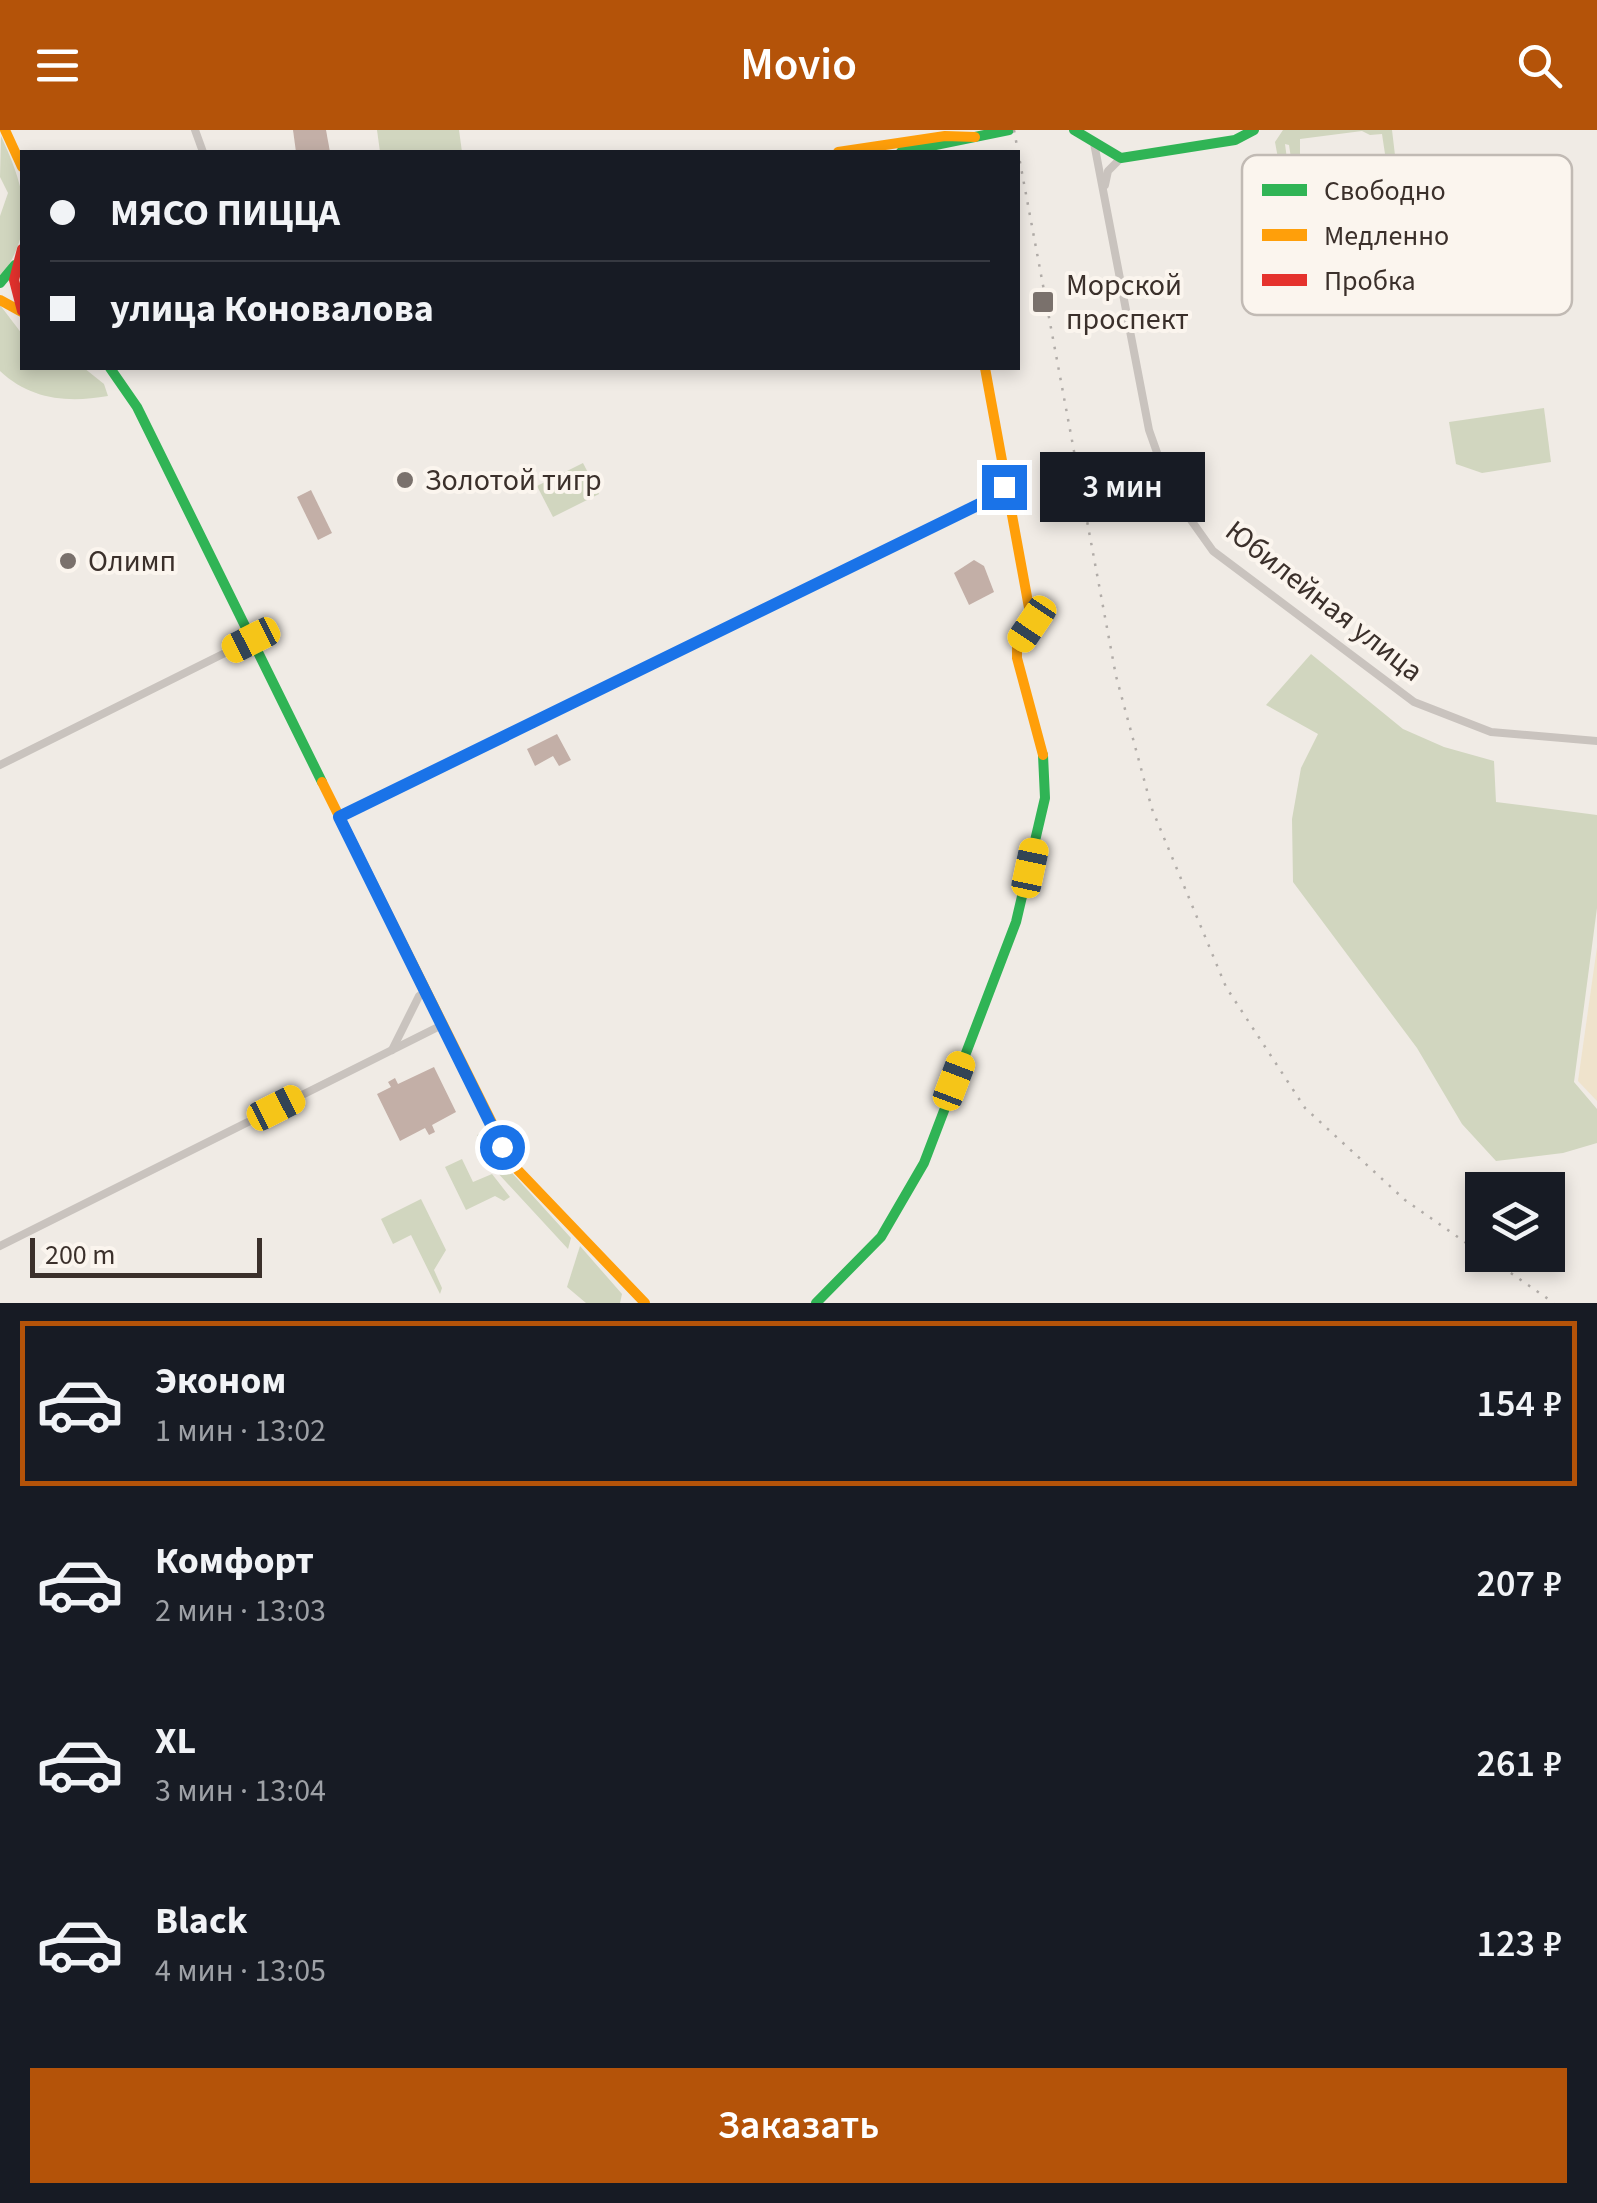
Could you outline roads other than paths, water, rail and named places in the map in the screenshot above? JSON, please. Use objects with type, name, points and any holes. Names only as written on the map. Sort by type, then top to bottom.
[{"type":"street","points":[[5,130],[20,162]]},
{"type":"street","points":[[914,150],[1009,130]]},
{"type":"street","points":[[1074,130],[1121,158]]},
{"type":"street","name":"Юбилейная улица","points":[[1090,130],[1149,430],[1171,492],[1213,551],[1414,702],[1492,732],[1597,741]]},
{"type":"street","points":[[1104,189],[1108,171],[1121,158],[1236,140],[1254,130]]},
{"type":"street","points":[[869,150],[946,145]]},
{"type":"street","points":[[0,283],[20,254]]},
{"type":"street","points":[[17,261],[15,287],[20,305]]},
{"type":"street","points":[[112,370],[127,388],[513,1165],[645,1303]]},
{"type":"street","points":[[124,370],[127,388]]},
{"type":"street","points":[[816,1303],[881,1237],[924,1163],[1016,922],[1045,798],[1043,749],[1017,658],[1017,647],[1032,624],[1004,487],[986,370]]},
{"type":"street","points":[[339,817],[990,499],[1004,487]]},
{"type":"street","points":[[0,765],[251,640]]},
{"type":"street","points":[[392,1050],[418,996],[425,992]]},
{"type":"street","points":[[0,1246],[442,1025]]},
{"type":"railway","points":[[1014,130],[1018,150]]},
{"type":"railway","points":[[1020,162],[1116,676],[1152,809],[1226,987],[1305,1108],[1405,1200],[1465,1242]]},
{"type":"railway","points":[[1509,1272],[1554,1303]]},
{"type":"place","name":"Морской проспект","points":[[1043,302]]},
{"type":"place","name":"Золотой тигр","points":[[405,480]]},
{"type":"place","name":"Олимп","points":[[68,561]]}]
